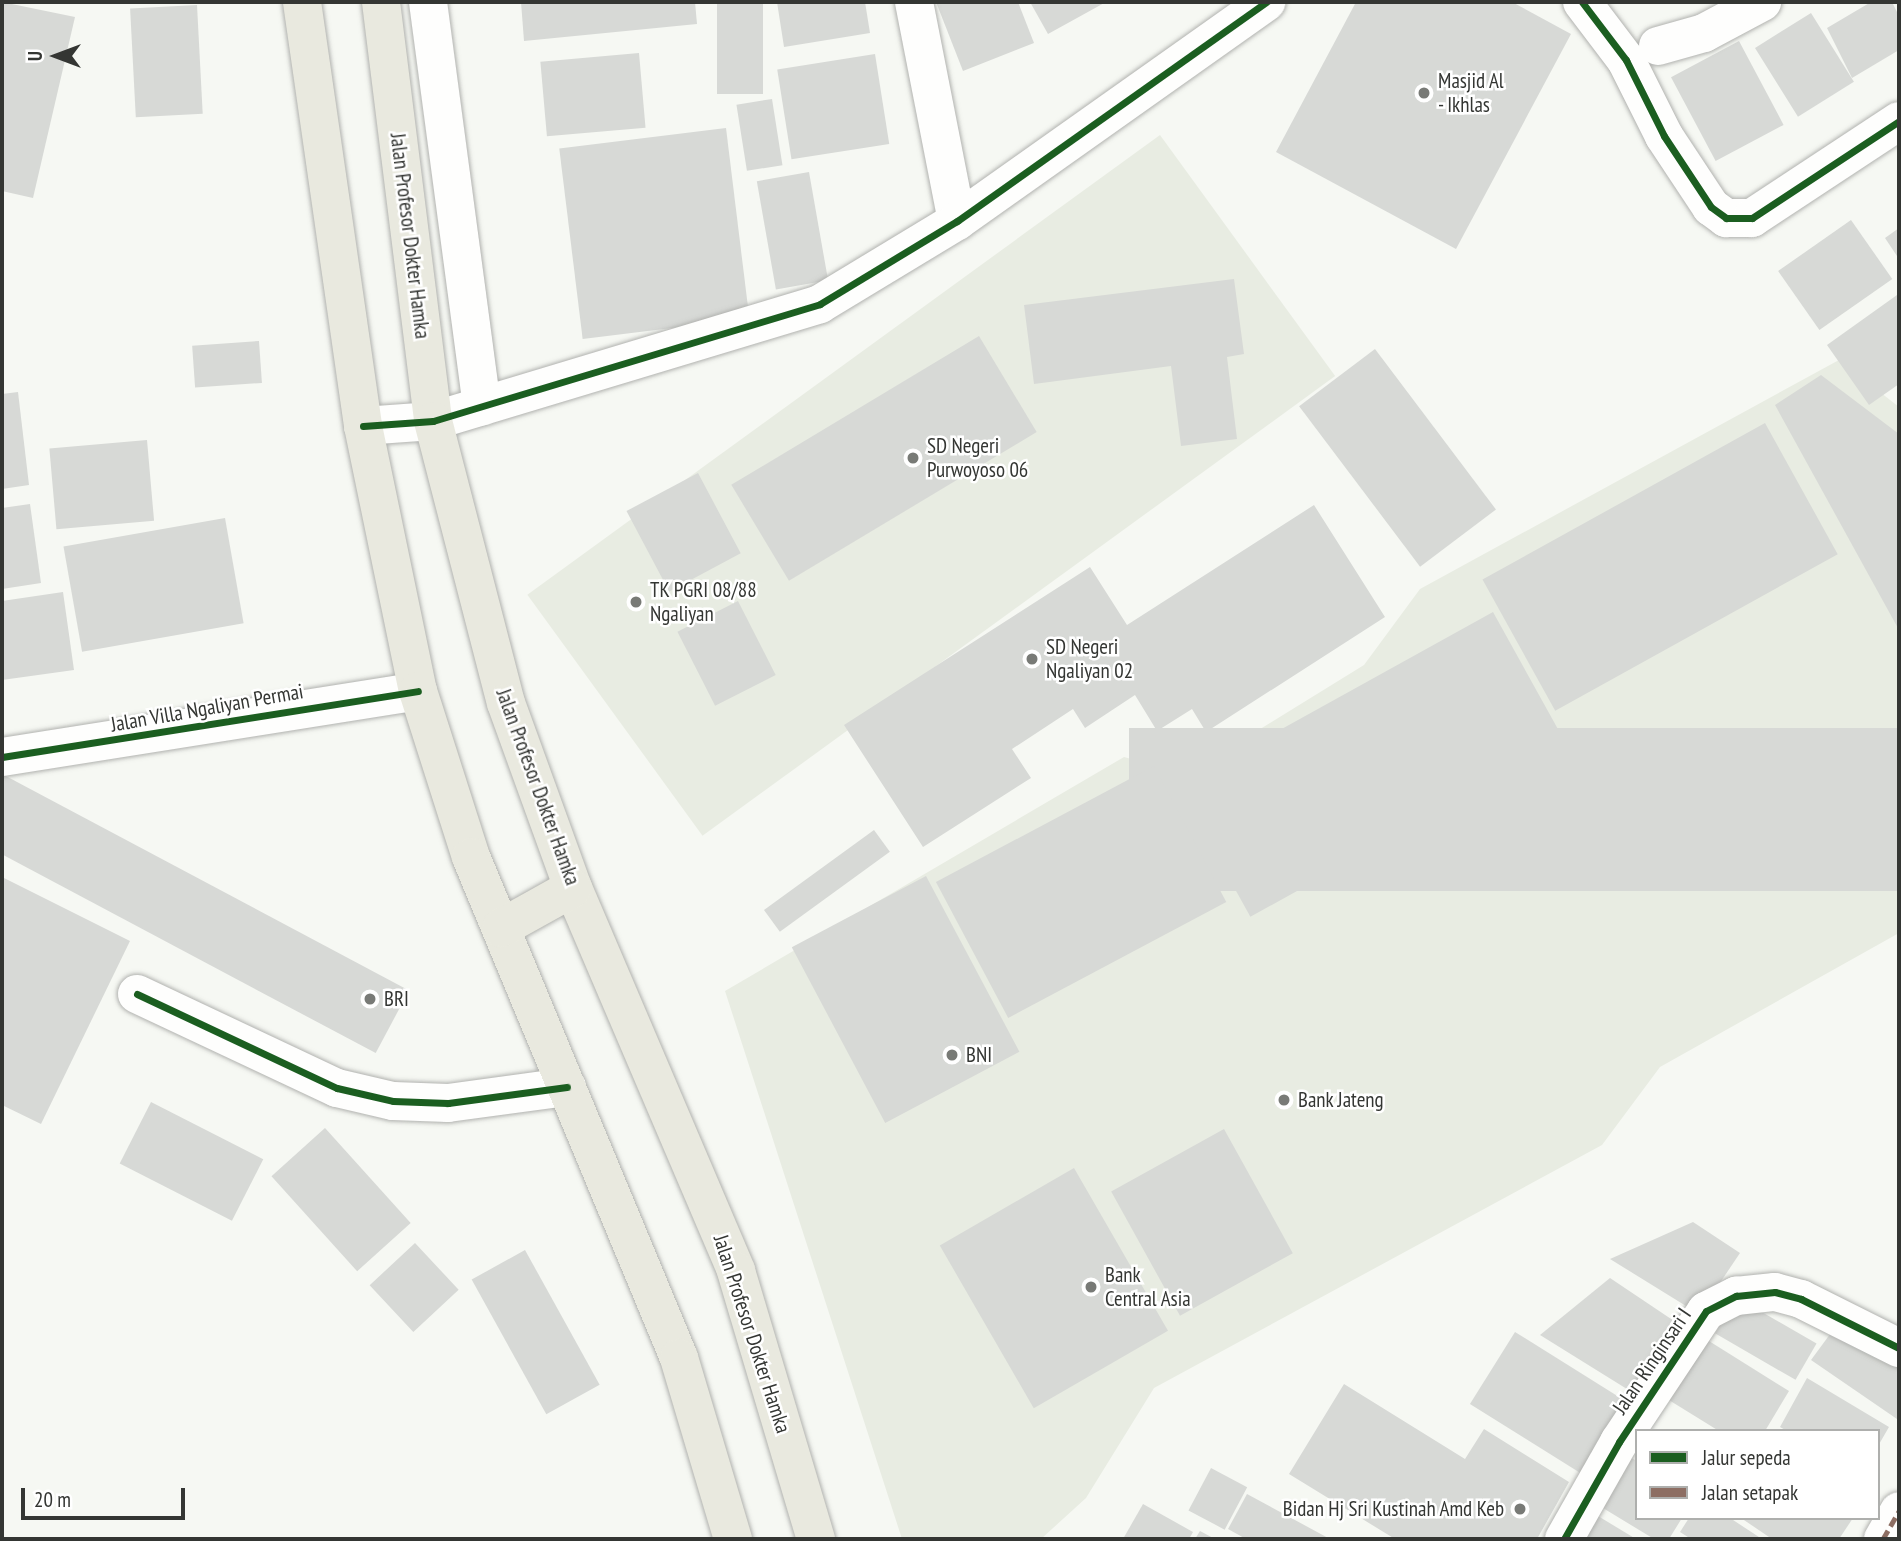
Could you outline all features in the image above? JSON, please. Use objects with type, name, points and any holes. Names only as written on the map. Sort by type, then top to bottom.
[{"type":"main road","points":[[302,2],[363,426],[418,691],[471,857],[679,1359],[733,1539]]},
{"type":"main road","name":"Jalan Profesor Dokter Hamka","points":[[381,2],[433,421],[506,703],[573,888],[736,1271],[816,1539]]},
{"type":"main road","points":[[501,928],[573,888]]},
{"type":"street","points":[[428,2],[482,406]]},
{"type":"street","points":[[914,2],[957,221]]},
{"type":"street","points":[[363,426],[433,421],[820,303],[957,221],[1266,2]]},
{"type":"street","points":[[1582,2],[1626,60],[1670,146],[1711,207],[1726,218],[1752,218],[1899,121]]},
{"type":"street","points":[[1658,46],[1704,33],[1762,2]]},
{"type":"street","name":"Jalan Villa Ngaliyan Permai","points":[[2,757],[418,691]]},
{"type":"street","points":[[137,994],[337,1088],[393,1101],[448,1103],[567,1087]]},
{"type":"street","name":"Jalan Ringinsari I","points":[[1564,1539],[1619,1442],[1706,1311],[1743,1294],[1775,1292],[1801,1299],[1899,1348]]},
{"type":"street","points":[[1884,1539],[1899,1511]]},
{"type":"shaded area","name":"SD Negeri Purwoyoso 06","points":[[1160,135],[1335,376],[703,836],[527,595]]},
{"type":"shaded area","points":[[1839,360],[1899,407],[1899,933],[1660,1067],[1602,1145],[1154,1388],[1086,1498],[1041,1539],[902,1539],[725,991],[1124,757],[1187,774],[1364,665],[1420,589]]},
{"type":"building","points":[[2,2],[75,17],[33,198],[2,191]]},
{"type":"building","points":[[521,2],[695,2],[697,24],[524,41]]},
{"type":"building","points":[[717,2],[763,2],[763,94],[717,94]]},
{"type":"building","points":[[777,2],[865,2],[870,33],[784,47]]},
{"type":"building","points":[[936,2],[1018,2],[1034,43],[963,71]]},
{"type":"building","points":[[1030,2],[1106,2],[1048,34]]},
{"type":"building","name":"Masjid Al - Ikhlas","points":[[1356,2],[1512,2],[1571,34],[1456,249],[1276,152]]},
{"type":"building","points":[[1871,2],[1892,2],[1899,16],[1899,50],[1852,78],[1827,28]]},
{"type":"building","points":[[197,5],[203,114],[136,117],[130,9]]},
{"type":"building","points":[[1811,13],[1854,82],[1798,117],[1755,48]]},
{"type":"building","points":[[1739,41],[1784,125],[1716,161],[1671,77]]},
{"type":"building","points":[[639,53],[646,128],[547,136],[540,62]]},
{"type":"building","points":[[875,54],[889,144],[791,159],[777,69]]},
{"type":"building","points":[[772,99],[782,165],[747,171],[736,105]]},
{"type":"building","points":[[726,128],[749,319],[583,339],[559,148]]},
{"type":"building","points":[[809,172],[828,280],[776,290],[757,181]]},
{"type":"building","points":[[1851,220],[1892,279],[1819,330],[1778,271]]},
{"type":"building","points":[[1899,228],[1899,259],[1885,238]]},
{"type":"building","points":[[1234,279],[1244,354],[1227,357],[1237,439],[1181,446],[1171,366],[1034,384],[1024,305]]},
{"type":"building","points":[[1897,295],[1899,384],[1869,405],[1827,345]]},
{"type":"building","points":[[979,336],[1037,432],[789,581],[731,485]]},
{"type":"building","points":[[259,341],[262,383],[195,388],[192,346]]},
{"type":"building","points":[[1375,349],[1496,510],[1420,567],[1299,406]]},
{"type":"building","points":[[1821,375],[1899,434],[1899,630],[1775,405]]},
{"type":"building","points":[[18,392],[29,485],[2,489],[2,394]]},
{"type":"building","points":[[1765,423],[1838,554],[1555,711],[1482,580]]},
{"type":"building","points":[[147,440],[154,521],[56,529],[49,449]]},
{"type":"building","points":[[698,473],[741,553],[669,591],[626,511]]},
{"type":"building","points":[[30,504],[41,583],[2,589],[2,508]]},
{"type":"building","points":[[1314,505],[1385,617],[1206,732],[1192,709],[1157,731],[1135,695],[1085,728],[1073,709],[1012,749],[1031,778],[923,847],[844,725],[1090,567],[1127,625]]},
{"type":"building","points":[[225,518],[244,623],[82,652],[63,546]]},
{"type":"building","points":[[63,592],[74,670],[2,680],[2,601]]},
{"type":"building","points":[[738,601],[776,675],[715,706],[677,632]]},
{"type":"building","points":[[1493,612],[1565,742],[1250,917],[1178,787]]},
{"type":"building","points":[[1129,728],[1899,728],[1899,891],[1129,891]]},
{"type":"building","points":[[1154,766],[1226,902],[1008,1018],[936,882]]},
{"type":"building","points":[[2,774],[409,990],[376,1053],[2,854]]},
{"type":"building","points":[[874,830],[890,852],[780,932],[764,910]]},
{"type":"building","points":[[926,876],[1019,1052],[885,1123],[792,947]]},
{"type":"building","points":[[2,877],[130,941],[41,1124],[2,1105]]},
{"type":"building","points":[[151,1102],[263,1159],[232,1221],[120,1163]]},
{"type":"building","points":[[325,1128],[411,1223],[357,1271],[271,1176]]},
{"type":"building","points":[[1224,1129],[1293,1253],[1180,1316],[1111,1192]]},
{"type":"building","points":[[1074,1168],[1168,1331],[1034,1408],[940,1246]]},
{"type":"building","points":[[1693,1222],[1740,1253],[1699,1314],[1610,1259]]},
{"type":"building","points":[[415,1243],[459,1290],[413,1332],[370,1285]]},
{"type":"building","points":[[525,1250],[600,1385],[546,1414],[472,1280]]},
{"type":"building","points":[[1610,1278],[1686,1329],[1643,1399],[1540,1335]]},
{"type":"building","points":[[1736,1297],[1817,1344],[1796,1380],[1715,1333]]},
{"type":"building","points":[[1839,1322],[1899,1359],[1897,1419],[1811,1360]]},
{"type":"building","points":[[1515,1332],[1628,1402],[1583,1475],[1470,1404]]},
{"type":"building","points":[[1701,1336],[1789,1391],[1766,1429],[1716,1429],[1664,1397]]},
{"type":"building","points":[[1807,1378],[1889,1427],[1880,1443],[1880,1429],[1780,1427]]},
{"type":"building","points":[[1344,1384],[1465,1459],[1484,1429],[1569,1482],[1537,1539],[1395,1539],[1289,1474]]},
{"type":"building","points":[[1628,1456],[1635,1460],[1635,1520],[1681,1520],[1669,1539],[1654,1539],[1598,1505]]},
{"type":"building","points":[[1211,1468],[1247,1487],[1225,1530],[1188,1510]]},
{"type":"building","points":[[1247,1494],[1330,1539],[1246,1539],[1228,1529]]},
{"type":"building","points":[[1143,1504],[1193,1532],[1189,1539],[1123,1539]]},
{"type":"building","points":[[1598,1516],[1636,1539],[1584,1539]]},
{"type":"building","points":[[1688,1520],[1733,1520],[1762,1539],[1691,1539],[1680,1532]]},
{"type":"building","points":[[1744,1520],[1852,1520],[1839,1539],[1772,1539]]},
{"type":"building","points":[[1200,1531],[1215,1539],[1195,1539]]},
{"type":"marked path","points":[[1883,1539],[1899,1511]]},
{"type":"cycle path","points":[[363,426],[433,421],[820,304],[957,221],[1266,2]]},
{"type":"cycle path","points":[[1582,2],[1626,60],[1664,136],[1711,207],[1726,218],[1752,218],[1899,121]]},
{"type":"cycle path","points":[[2,757],[418,691]]},
{"type":"cycle path","points":[[137,994],[337,1088],[393,1101],[448,1103],[567,1087]]},
{"type":"cycle path","points":[[1564,1539],[1619,1442],[1706,1311],[1736,1296],[1775,1292],[1801,1299],[1899,1348]]},
{"type":"place","name":"Masjid Al - Ikhlas","points":[[1424,93]]},
{"type":"place","name":"SD Negeri Purwoyoso 06","points":[[913,458]]},
{"type":"place","name":"TK PGRI 08/88 Ngaliyan","points":[[636,602]]},
{"type":"place","name":"SD Negeri Ngaliyan 02","points":[[1032,659]]},
{"type":"place","name":"BRI","points":[[370,999]]},
{"type":"place","name":"BNI","points":[[952,1055]]},
{"type":"place","name":"Bank Jateng","points":[[1284,1100]]},
{"type":"place","name":"Bank Central Asia","points":[[1091,1287]]},
{"type":"place","name":"Bidan Hj Sri Kustinah Amd Keb","points":[[1520,1509]]}]
